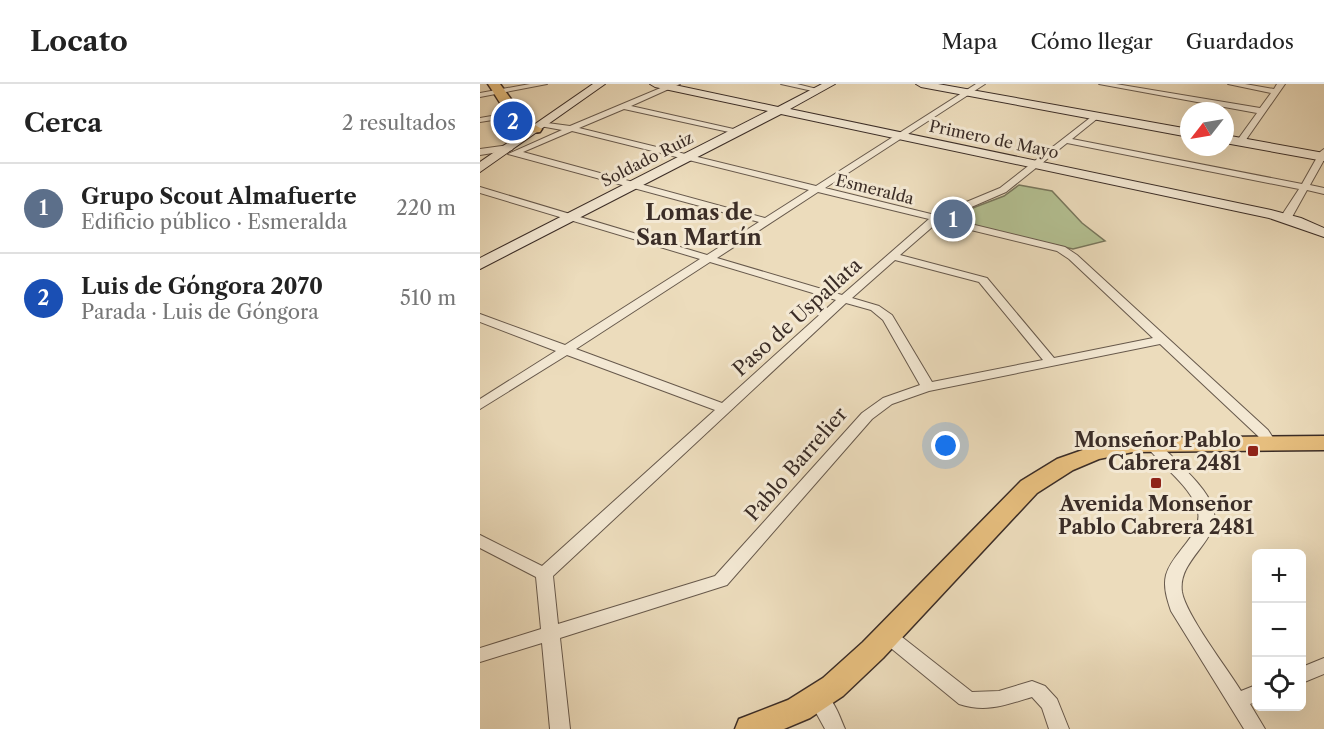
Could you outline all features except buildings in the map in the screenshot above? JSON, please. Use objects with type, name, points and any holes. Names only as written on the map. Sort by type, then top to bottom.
[{"type":"main road","points":[[480,168],[497,156],[512,150],[539,126],[600,84]]},
{"type":"main road","name":"Primero de Mayo","points":[[655,84],[1285,218],[1324,233]]},
{"type":"main road","name":"Soldado Ruiz","points":[[480,264],[830,84]]},
{"type":"main road","points":[[921,84],[1180,131]]},
{"type":"main road","points":[[496,88],[525,125],[539,126]]},
{"type":"main road","points":[[1234,141],[1323,155]]},
{"type":"main road","points":[[750,729],[783,716],[818,698],[887,635],[1017,499],[1042,478],[1073,460],[1105,449],[1152,444],[1324,443]]},
{"type":"street","points":[[480,94],[496,88],[543,84]]},
{"type":"street","points":[[785,84],[817,90]]},
{"type":"street","points":[[480,405],[981,84]]},
{"type":"street","points":[[1103,84],[1261,111]]},
{"type":"street","points":[[1232,84],[1278,88]]},
{"type":"street","points":[[480,152],[512,150],[572,129],[672,86]]},
{"type":"street","points":[[1240,142],[1278,88]]},
{"type":"street","points":[[622,106],[735,132]]},
{"type":"street","points":[[480,120],[515,114]]},
{"type":"street","name":"Paso de Uspallata","points":[[544,574],[844,299],[935,219],[998,193],[1095,116]]},
{"type":"street","name":"Esmeralda","points":[[539,126],[572,129],[1061,249],[1073,257],[1263,433],[1270,444]]},
{"type":"street","points":[[1066,140],[1324,191]]},
{"type":"street","points":[[512,150],[766,221]]},
{"type":"street","points":[[1285,218],[1289,215],[1323,155]]},
{"type":"street","points":[[480,190],[883,312],[928,387]]},
{"type":"street","points":[[892,256],[983,280],[1052,362]]},
{"type":"street","points":[[480,318],[725,409]]},
{"type":"street","name":"Pablo Barrelier","points":[[480,655],[721,580],[730,573],[874,409],[893,398],[928,387],[1161,340]]},
{"type":"street","points":[[1152,444],[1198,495],[1205,508],[1205,527],[1178,565],[1172,578],[1172,596],[1255,729]]},
{"type":"street","points":[[480,541],[544,574],[560,729]]},
{"type":"street","points":[[887,635],[974,702],[984,702],[1032,689],[1040,691],[1047,698],[1059,729]]},
{"type":"street","points":[[1306,673],[1324,666]]},
{"type":"street","points":[[1238,701],[1252,695]]},
{"type":"street","points":[[818,698],[830,716],[835,729]]},
{"type":"green space","points":[[1019,185],[1052,191],[1082,223],[1105,241],[1073,249],[944,219],[1004,196]]},
{"type":"place","name":"Luis de Góngora 2070","points":[[513,121]]},
{"type":"place","name":"Grupo Scout Almafuerte","points":[[953,219]]},
{"type":"place","name":"Monseñor Pablo Cabrera 2481","points":[[1253,451]]},
{"type":"place","name":"Avenida Monseñor Pablo Cabrera 2481","points":[[1156,483]]},
{"type":"district","name":"Lomas de San Martín","points":[[699,224]]}]
